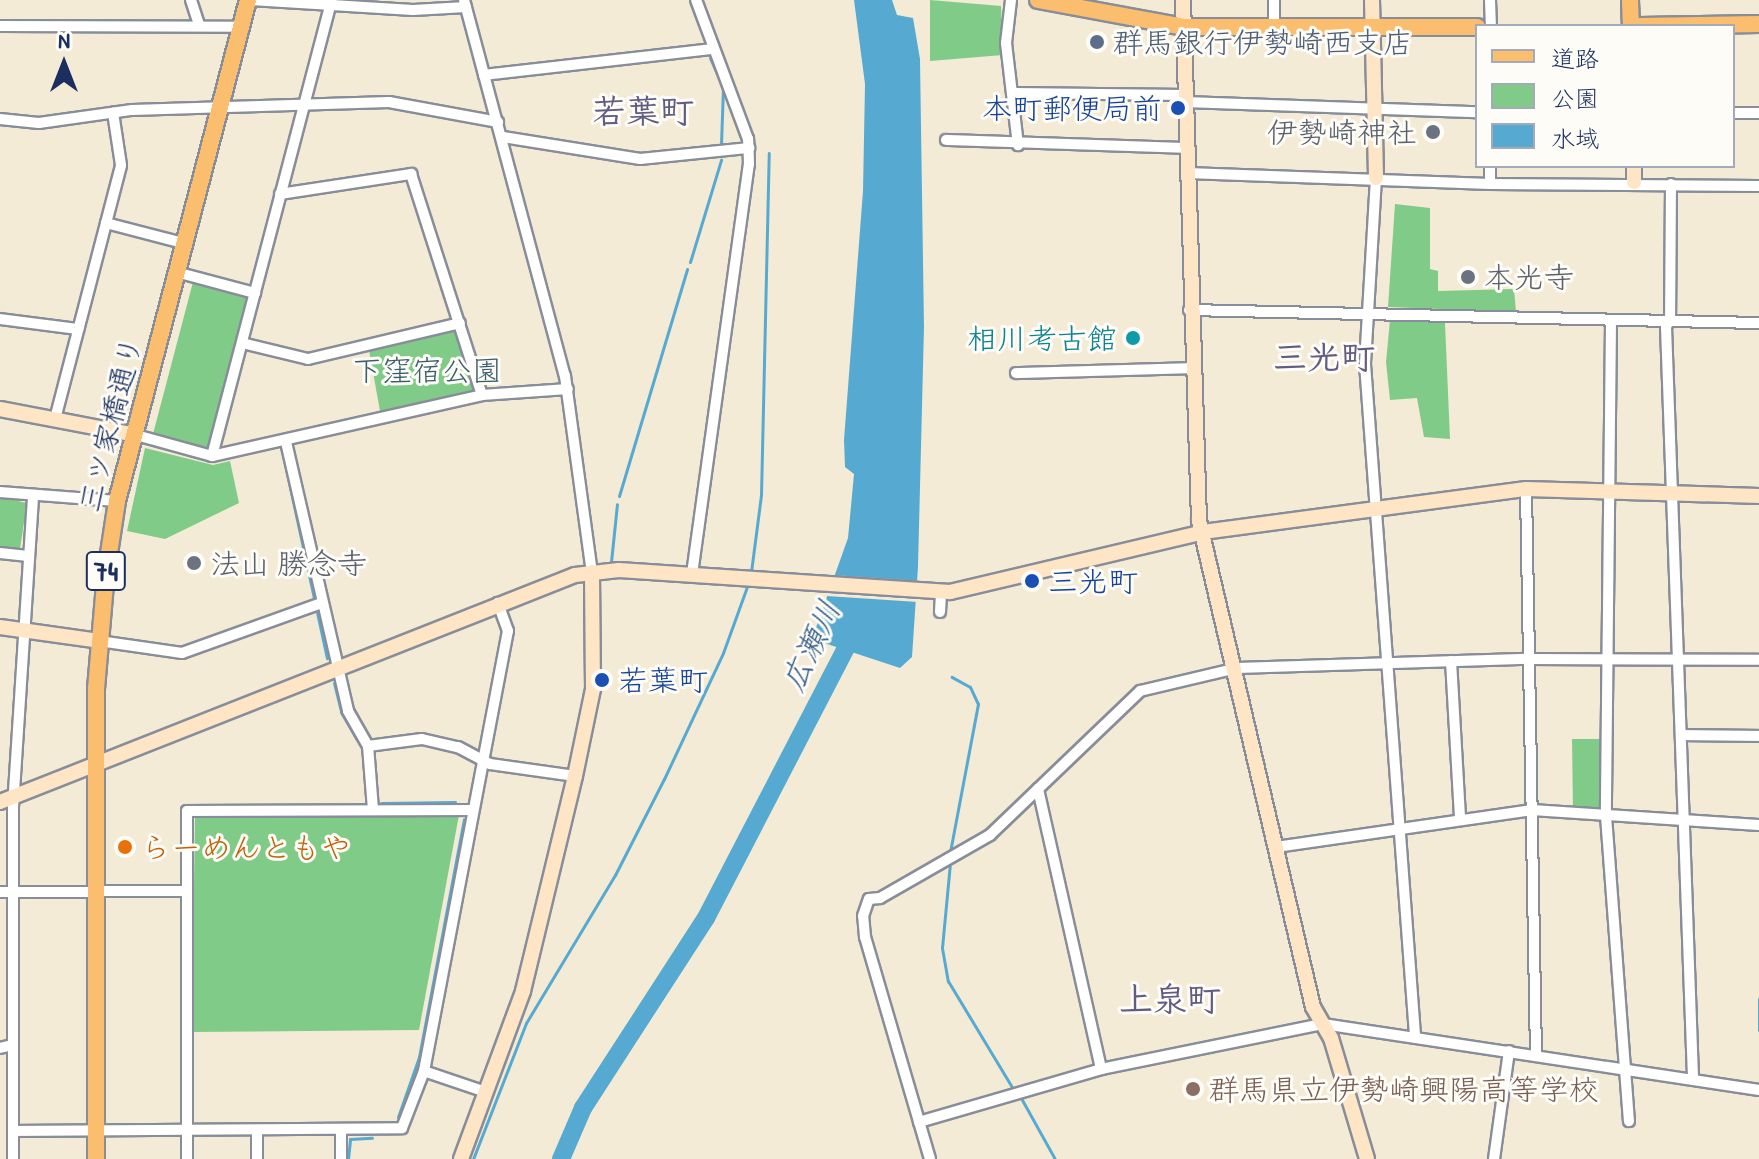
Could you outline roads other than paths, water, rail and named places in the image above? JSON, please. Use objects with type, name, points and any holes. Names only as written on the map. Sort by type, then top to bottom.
[{"type":"main road","name":"三ツ家橋通り","points":[[96,1159],[99,641],[117,501],[183,243],[250,0]]},
{"type":"main road","points":[[1042,0],[1184,27],[1475,27]]},
{"type":"main road","points":[[1630,0],[1631,24]]},
{"type":"main road","points":[[1735,24],[1759,24]]},
{"type":"street","points":[[191,0],[199,24]]},
{"type":"street","points":[[250,0],[465,4],[568,389],[592,572],[593,689],[523,991],[461,1159]]},
{"type":"street","points":[[692,574],[749,148],[696,0]]},
{"type":"street","points":[[1011,0],[1006,43],[1018,145]]},
{"type":"street","points":[[1183,0],[1191,368],[1203,532],[1237,668],[1313,1007],[1323,1024],[1367,1159]]},
{"type":"street","points":[[1274,0],[1274,29]]},
{"type":"street","points":[[1372,0],[1376,178],[1368,312],[1374,509],[1415,1035]]},
{"type":"street","points":[[1490,0],[1491,24]]},
{"type":"street","points":[[212,456],[331,3]]},
{"type":"street","points":[[0,26],[199,24],[241,27]]},
{"type":"street","points":[[484,75],[713,49]]},
{"type":"street","points":[[1014,93],[1475,112]]},
{"type":"street","points":[[0,119],[39,123],[113,113],[410,102],[498,122]]},
{"type":"street","points":[[55,419],[122,159],[113,113]]},
{"type":"street","points":[[1735,113],[1759,113]]},
{"type":"street","points":[[503,137],[631,159],[749,148]]},
{"type":"street","points":[[946,140],[1018,145],[1186,148]]},
{"type":"street","points":[[1490,168],[1490,184]]},
{"type":"street","points":[[1634,168],[1634,182]]},
{"type":"street","points":[[1187,173],[1490,184],[1634,182],[1759,186]]},
{"type":"street","points":[[280,194],[411,174],[482,395]]},
{"type":"street","points":[[1671,184],[1668,322],[1671,494],[1686,821],[1693,1079]]},
{"type":"street","points":[[106,223],[183,243]]},
{"type":"street","points":[[176,272],[255,293]]},
{"type":"street","points":[[1189,310],[1759,323]]},
{"type":"street","points":[[0,319],[78,329]]},
{"type":"street","points":[[1611,322],[1606,816],[1629,1121]]},
{"type":"street","points":[[242,343],[308,359],[460,323]]},
{"type":"street","points":[[1016,373],[1191,368]]},
{"type":"street","points":[[0,409],[136,435],[212,456],[286,442],[482,395],[568,389]]},
{"type":"street","points":[[286,442],[348,711],[368,746],[373,809]]},
{"type":"street","points":[[1526,489],[1536,1054]]},
{"type":"street","points":[[6,799],[498,603],[592,572],[692,574],[937,592],[1203,532],[1526,489],[1759,496]]},
{"type":"street","points":[[0,492],[117,501]]},
{"type":"street","points":[[13,1159],[12,892],[6,799],[33,495]]},
{"type":"street","points":[[0,553],[28,556]]},
{"type":"street","points":[[937,592],[940,612]]},
{"type":"street","points":[[0,627],[182,653],[322,603]]},
{"type":"street","points":[[13,1131],[402,1128],[424,1071],[508,631],[498,603]]},
{"type":"street","points":[[930,1159],[865,937],[864,910],[869,899],[880,898],[990,835],[1140,691],[1237,668],[1528,659],[1759,660]]},
{"type":"street","points":[[1451,661],[1460,819]]},
{"type":"street","points":[[1682,735],[1759,736]]},
{"type":"street","points":[[368,746],[422,739],[458,747],[483,761],[575,776]]},
{"type":"street","points":[[1038,789],[1101,1069]]},
{"type":"street","points":[[187,1159],[187,811],[472,810]]},
{"type":"street","points":[[1276,847],[1397,827],[1532,810],[1759,825]]},
{"type":"street","points":[[0,892],[187,891]]},
{"type":"street","points":[[919,1122],[1101,1069],[1323,1024],[1415,1035],[1759,1090]]},
{"type":"street","points":[[0,1048],[13,1045]]},
{"type":"street","points":[[1494,1159],[1509,1051]]},
{"type":"street","points":[[424,1071],[486,1092]]},
{"type":"street","points":[[257,1130],[257,1159]]},
{"type":"street","points":[[341,1130],[341,1159]]},
{"type":"water","points":[[854,0],[892,0],[897,15],[913,18],[920,59],[924,327],[918,567],[912,657],[900,668],[812,639],[848,538],[854,474],[845,467],[844,440],[863,191],[865,84]]},
{"type":"waterway","points":[[710,58],[723,87],[721,143]]},
{"type":"waterway","points":[[751,572],[761,495],[769,153]]},
{"type":"waterway","points":[[690,262],[721,160]]},
{"type":"waterway","points":[[619,496],[687,269]]},
{"type":"waterway","points":[[283,455],[327,658]]},
{"type":"waterway","points":[[611,562],[617,504]]},
{"type":"waterway","points":[[473,1159],[526,1023],[615,875],[664,779],[723,653],[748,584]]},
{"type":"waterway","name":"広瀬川","points":[[561,1159],[583,1108],[706,918],[856,629]]},
{"type":"waterway","points":[[950,852],[978,704],[970,687],[952,677]]},
{"type":"waterway","points":[[334,683],[341,712],[357,740]]},
{"type":"waterway","points":[[363,756],[366,790]]},
{"type":"waterway","points":[[381,803],[455,802]]},
{"type":"waterway","points":[[398,1117],[419,1057],[464,819]]},
{"type":"waterway","points":[[950,863],[942,948],[948,981],[1012,1087]]},
{"type":"waterway","points":[[1759,999],[1759,1030]]},
{"type":"waterway","points":[[1021,1098],[1055,1159]]},
{"type":"waterway","points":[[348,1159],[350,1139],[372,1138]]},
{"type":"place","name":"群馬銀行伊勢崎西支店","points":[[1097,42]]},
{"type":"place","name":"本町郵便局前","points":[[1178,108]]},
{"type":"place","name":"伊勢崎神社","points":[[1433,132]]},
{"type":"place","name":"本光寺","points":[[1468,277]]},
{"type":"place","name":"相川考古館","points":[[1133,338]]},
{"type":"place","name":"法山 勝念寺","points":[[194,563]]},
{"type":"place","name":"三光町","points":[[1032,581]]},
{"type":"place","name":"若葉町","points":[[602,680]]},
{"type":"place","name":"らーめんともや","points":[[125,847]]},
{"type":"place","name":"群馬県立伊勢崎興陽高等学校","points":[[1193,1089]]},
{"type":"district","name":"若葉町","points":[[643,112]]},
{"type":"district","name":"三光町","points":[[1324,358]]},
{"type":"district","name":"上泉町","points":[[1170,1000]]},
{"type":"park label","name":"下窪宿公園","points":[[427,370]]}]
